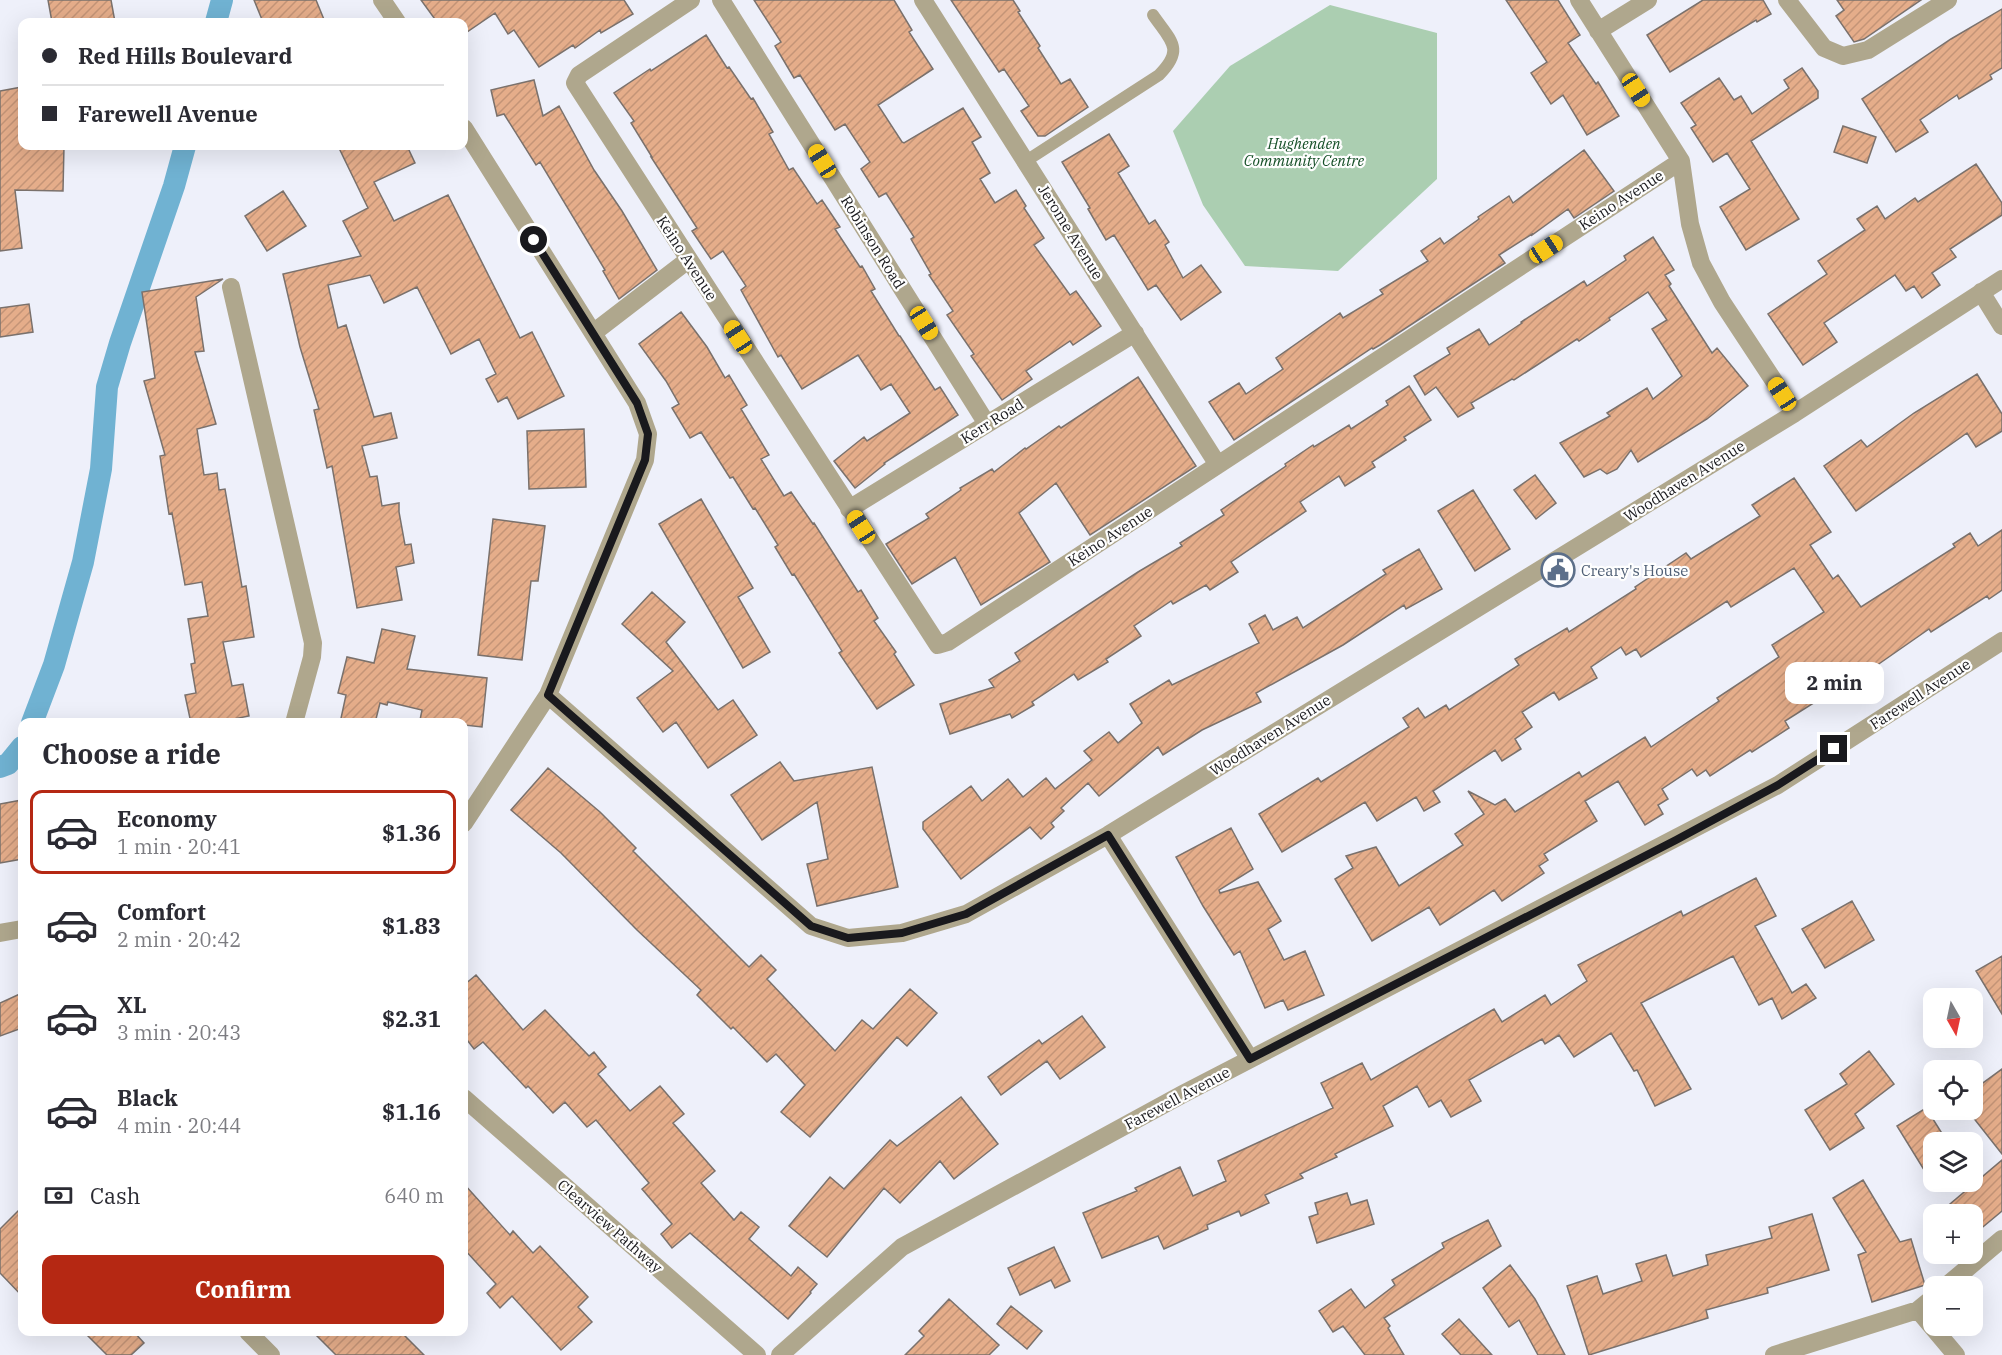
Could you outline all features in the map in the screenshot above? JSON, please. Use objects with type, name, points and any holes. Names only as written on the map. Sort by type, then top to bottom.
[{"type":"street","points":[[382,0],[394,18]]},
{"type":"street","name":"Keino Avenue","points":[[691,0],[579,75],[575,83],[938,645],[948,642],[1681,161]]},
{"type":"street","name":"Robinson Road","points":[[721,0],[987,424]]},
{"type":"street","name":"Jerome Avenue","points":[[923,0],[1218,465]]},
{"type":"street","points":[[1578,0],[1681,161],[1690,224],[1701,263],[1722,302],[1795,413]]},
{"type":"street","points":[[1598,31],[1648,0]]},
{"type":"street","points":[[1787,0],[1824,48],[1843,56],[1868,50],[1948,0]]},
{"type":"street","points":[[468,134],[637,403],[648,434],[645,460],[548,695],[468,817]]},
{"type":"street","points":[[593,333],[688,260]]},
{"type":"street","name":"Woodhaven Avenue","points":[[548,695],[811,926],[848,938],[902,933],[966,914],[1108,835],[1795,413],[2002,279]]},
{"type":"street","points":[[231,287],[312,643],[312,657],[295,718]]},
{"type":"street","points":[[1981,292],[2002,326]]},
{"type":"street","name":"Kerr Road","points":[[849,509],[1135,333]]},
{"type":"street","name":"Farewell Avenue","points":[[780,1355],[902,1246],[1250,1059],[1778,785],[2002,641]]},
{"type":"street","points":[[1108,835],[1250,1059]]},
{"type":"street","points":[[0,933],[18,930]]},
{"type":"street","name":"Clearview Pathway","points":[[468,1102],[757,1355]]},
{"type":"street","points":[[1959,1276],[2002,1239]]},
{"type":"street","points":[[1774,1355],[1918,1310],[1923,1306]]},
{"type":"street","points":[[1918,1310],[1956,1355]]},
{"type":"street","points":[[252,1336],[271,1355]]},
{"type":"lane","points":[[1026,161],[1159,75],[1171,63],[1174,55],[1173,47],[1153,15]]},
{"type":"green space","name":"Hughenden Community Centre","points":[[1330,5],[1437,33],[1437,179],[1338,271],[1245,266],[1203,205],[1173,131],[1230,66]]},
{"type":"building","points":[[48,0],[111,0],[114,18],[51,18]]},
{"type":"building","points":[[254,0],[316,0],[323,18],[261,18]]},
{"type":"building","points":[[421,0],[624,0],[633,14],[601,33],[600,30],[575,48],[573,45],[539,67],[514,30],[508,34],[495,13],[468,31],[468,18],[434,18]]},
{"type":"building","points":[[754,0],[894,0],[912,30],[909,32],[933,69],[878,105],[904,143],[963,108],[981,137],[972,142],[990,173],[980,179],[995,203],[1016,190],[1026,206],[1024,208],[1044,238],[1034,245],[1070,295],[1076,291],[1101,326],[1073,345],[1070,341],[1026,371],[1032,379],[1002,400],[971,356],[974,354],[947,315],[953,311],[929,275],[931,274],[911,239],[914,237],[886,193],[879,197],[861,169],[870,162],[845,124],[835,130],[800,75],[794,78],[775,46],[781,42]]},
{"type":"building","points":[[951,0],[1013,0],[1040,46],[1038,48],[1061,84],[1070,79],[1088,107],[1045,136],[1038,136],[1021,111],[1029,106],[1004,69],[999,72]]},
{"type":"building","points":[[1506,0],[1558,0],[1580,35],[1568,43],[1596,84],[1598,82],[1619,116],[1587,135],[1563,95],[1551,104],[1531,73],[1547,62]]},
{"type":"building","points":[[1703,0],[1763,0],[1771,14],[1757,22],[1756,20],[1670,72],[1647,35]]},
{"type":"building","points":[[1837,0],[1921,0],[1864,39],[1854,42],[1836,16],[1844,10]]},
{"type":"building","points":[[2002,9],[2002,68],[1990,75],[1992,79],[1959,99],[1957,95],[1920,120],[1928,132],[1896,152],[1862,99],[1951,39]]},
{"type":"building","points":[[706,35],[727,68],[729,67],[751,99],[753,98],[773,132],[769,134],[789,170],[793,168],[817,204],[822,200],[840,227],[835,229],[860,267],[862,266],[875,289],[871,291],[899,336],[935,390],[940,387],[958,415],[884,463],[855,488],[834,461],[864,437],[867,441],[910,413],[891,384],[881,390],[858,355],[802,389],[781,355],[778,357],[741,290],[746,286],[723,251],[711,259],[692,231],[697,228],[651,157],[631,123],[634,121],[614,93]]},
{"type":"building","points":[[1802,68],[1818,91],[1818,98],[1751,141],[1799,219],[1746,250],[1720,207],[1750,189],[1727,153],[1713,162],[1691,128],[1696,125],[1681,103],[1719,78],[1734,100],[1741,96],[1752,114],[1789,88],[1784,80]]},
{"type":"building","points":[[534,80],[543,116],[559,106],[594,170],[622,211],[657,270],[619,299],[603,271],[605,270],[540,162],[536,165],[504,114],[497,116],[491,90]]},
{"type":"building","points":[[18,88],[18,150],[64,150],[63,191],[15,190],[22,248],[0,251],[0,91]]},
{"type":"building","points":[[1843,126],[1876,137],[1867,163],[1834,152]]},
{"type":"building","points":[[1109,134],[1129,166],[1118,173],[1149,224],[1155,220],[1169,242],[1165,245],[1183,278],[1201,265],[1221,292],[1181,320],[1156,285],[1148,290],[1114,235],[1106,240],[1062,162]]},
{"type":"building","points":[[340,150],[409,150],[415,163],[374,182],[394,221],[448,195],[520,338],[532,332],[564,396],[518,419],[507,397],[498,402],[486,379],[496,374],[479,339],[451,354],[417,287],[384,303],[370,275],[328,285],[338,328],[346,325],[374,417],[391,413],[397,438],[362,446],[370,477],[377,476],[382,506],[399,503],[405,545],[411,544],[414,563],[396,567],[402,600],[357,608],[332,466],[327,468],[314,410],[319,409],[300,347],[283,274],[361,256],[343,221],[368,208]]},
{"type":"building","points":[[1584,150],[1614,191],[1574,218],[1568,209],[1499,255],[1505,263],[1234,440],[1209,402],[1239,383],[1246,394],[1283,369],[1276,358],[1340,313],[1343,318],[1383,294],[1380,290],[1428,261],[1421,251],[1440,238],[1444,244],[1509,196],[1513,203]]},
{"type":"building","points":[[1976,164],[2002,203],[2002,215],[1950,249],[1956,257],[1932,273],[1940,285],[1922,298],[1914,286],[1906,291],[1895,275],[1824,323],[1837,342],[1803,365],[1768,314],[1827,274],[1818,261],[1865,230],[1857,219],[1877,206],[1885,219],[1915,198],[1918,202]]},
{"type":"building","points":[[283,191],[306,226],[267,251],[245,216]]},
{"type":"building","points":[[1653,237],[1674,270],[1665,275],[1671,284],[1669,286],[1712,353],[1717,348],[1748,386],[1707,419],[1638,462],[1631,450],[1617,469],[1607,474],[1600,469],[1584,477],[1560,443],[1610,416],[1607,413],[1647,388],[1653,399],[1682,376],[1652,329],[1667,320],[1648,292],[1579,341],[1577,339],[1514,380],[1512,379],[1471,403],[1474,408],[1458,417],[1436,387],[1425,395],[1414,376],[1450,354],[1447,348],[1479,329],[1489,345],[1584,281],[1587,286],[1626,260],[1624,256]]},
{"type":"building","points":[[223,279],[196,297],[204,351],[195,352],[216,424],[197,429],[204,475],[217,473],[219,490],[225,489],[242,587],[246,586],[254,637],[223,642],[232,686],[243,684],[249,716],[190,718],[185,695],[196,693],[191,664],[195,663],[188,619],[208,616],[202,582],[185,585],[172,513],[169,514],[160,456],[165,455],[144,381],[155,378],[142,292]]},
{"type":"building","points":[[29,304],[33,332],[0,337],[0,308]]},
{"type":"building","points":[[681,312],[707,347],[725,378],[729,375],[747,405],[741,409],[769,455],[761,459],[784,496],[791,492],[814,523],[858,592],[861,590],[878,618],[874,621],[896,652],[894,654],[914,685],[877,709],[839,653],[842,651],[794,574],[792,575],[775,547],[778,545],[755,508],[753,509],[733,477],[730,478],[701,432],[690,438],[672,408],[679,404],[666,381],[639,344]]},
{"type":"building","points":[[1977,374],[2002,414],[2002,431],[1976,447],[1967,433],[1856,511],[1824,466],[1861,440],[1867,447],[1914,413]]},
{"type":"building","points":[[1138,377],[1196,466],[1090,535],[1056,483],[1019,513],[1050,562],[981,605],[955,557],[912,584],[886,544],[929,518],[926,514],[961,490],[960,488],[992,469],[994,472],[1025,448],[1059,426],[1061,428]]},
{"type":"building","points":[[1409,386],[1431,420],[1404,437],[1406,440],[1372,462],[1375,467],[1345,486],[1339,476],[1300,502],[1306,511],[1231,562],[1238,572],[1210,590],[1206,585],[1173,604],[1171,601],[1134,626],[1141,636],[1106,659],[1108,662],[1078,680],[1074,674],[1032,702],[1034,705],[1012,718],[1010,714],[950,734],[940,704],[994,687],[989,680],[1020,661],[1015,653],[1138,572],[1182,546],[1180,543],[1224,515],[1221,510],[1286,466],[1285,464],[1349,425],[1351,429],[1388,405],[1386,401]]},
{"type":"building","points":[[584,429],[586,487],[529,489],[527,431]]},
{"type":"building","points":[[1535,475],[1556,503],[1536,519],[1514,490]]},
{"type":"building","points":[[1794,478],[1831,532],[1810,545],[1833,579],[1838,575],[1861,607],[1955,547],[1953,544],[1970,533],[1978,546],[2002,530],[2002,590],[1989,599],[1987,596],[1931,632],[1929,629],[1873,668],[1872,666],[1785,721],[1789,728],[1752,752],[1750,750],[1710,776],[1706,770],[1697,776],[1692,769],[1662,789],[1668,799],[1658,805],[1663,814],[1645,825],[1618,781],[1585,801],[1597,821],[1544,854],[1548,860],[1539,866],[1544,873],[1502,901],[1494,890],[1440,925],[1429,907],[1372,941],[1335,879],[1353,868],[1346,856],[1376,847],[1399,886],[1463,845],[1455,834],[1484,814],[1468,791],[1495,805],[1505,799],[1515,812],[1579,772],[1582,777],[1645,737],[1651,747],[1719,701],[1717,698],[1779,657],[1772,645],[1824,612],[1794,568],[1731,607],[1727,601],[1641,657],[1636,649],[1626,655],[1621,647],[1591,667],[1597,678],[1559,700],[1554,692],[1522,712],[1532,727],[1515,739],[1521,749],[1502,761],[1495,750],[1433,791],[1440,802],[1424,811],[1416,797],[1377,821],[1365,802],[1282,852],[1259,814],[1318,778],[1321,782],[1409,727],[1403,718],[1418,708],[1425,718],[1446,705],[1449,710],[1519,665],[1515,659],[1567,628],[1569,632],[1636,589],[1635,587],[1686,553],[1691,559],[1760,516],[1752,505]]},
{"type":"building","points":[[1473,490],[1510,549],[1475,571],[1438,511]]},
{"type":"building","points":[[701,499],[753,588],[738,597],[770,652],[743,668],[659,524]]},
{"type":"building","points":[[493,519],[545,526],[538,581],[531,581],[522,660],[478,655]]},
{"type":"building","points":[[1419,549],[1442,589],[1406,609],[1404,605],[1343,645],[1256,693],[1261,702],[1202,730],[1163,755],[1158,747],[1099,796],[1088,783],[1061,808],[1064,811],[1051,823],[1054,827],[1041,839],[1030,827],[961,879],[923,829],[923,822],[971,786],[982,801],[1008,779],[1023,797],[1046,778],[1055,789],[1092,760],[1084,751],[1109,732],[1118,743],[1142,723],[1130,704],[1169,680],[1172,685],[1259,643],[1249,624],[1265,615],[1273,630],[1297,617],[1303,628],[1386,574],[1383,570]]},
{"type":"building","points":[[652,592],[685,622],[666,642],[718,710],[733,700],[757,735],[708,768],[676,722],[663,732],[637,698],[673,671],[622,624]]},
{"type":"building","points":[[382,629],[415,636],[407,669],[487,678],[482,727],[468,725],[468,718],[420,718],[422,710],[388,702],[387,705],[380,703],[376,718],[341,718],[346,695],[338,693],[347,657],[374,663]]},
{"type":"building","points":[[780,762],[794,781],[872,767],[898,887],[817,906],[807,864],[828,859],[817,802],[762,840],[731,795]]},
{"type":"building","points":[[548,768],[600,812],[636,848],[633,851],[749,967],[761,955],[776,970],[767,979],[835,1051],[862,1020],[873,1029],[910,989],[937,1013],[907,1046],[897,1037],[810,1137],[781,1112],[805,1085],[776,1054],[767,1062],[733,1027],[731,1029],[697,995],[701,990],[637,930],[561,853],[511,810]]},
{"type":"building","points":[[18,801],[18,860],[0,863],[0,804]]},
{"type":"building","points":[[1231,828],[1253,869],[1219,890],[1220,893],[1258,882],[1281,921],[1268,929],[1284,960],[1305,951],[1324,995],[1288,1010],[1283,1000],[1265,1008],[1240,951],[1234,955],[1203,906],[1176,857]]},
{"type":"building","points":[[1756,878],[1776,916],[1755,926],[1792,993],[1806,984],[1816,998],[1782,1019],[1772,998],[1759,1005],[1733,956],[1641,1003],[1691,1089],[1655,1106],[1637,1070],[1634,1071],[1611,1033],[1574,1057],[1559,1035],[1545,1044],[1542,1039],[1469,1080],[1481,1101],[1451,1117],[1441,1100],[1429,1107],[1417,1086],[1383,1106],[1393,1126],[1335,1154],[1337,1157],[1300,1174],[1303,1178],[1265,1195],[1269,1203],[1241,1216],[1239,1211],[1207,1225],[1208,1229],[1164,1249],[1158,1236],[1102,1258],[1083,1213],[1137,1191],[1135,1188],[1180,1167],[1193,1196],[1226,1181],[1218,1161],[1333,1108],[1321,1083],[1362,1063],[1371,1080],[1494,1009],[1502,1022],[1545,995],[1551,1005],[1587,981],[1578,965],[1681,911],[1683,916]]},
{"type":"building","points":[[1852,901],[1874,940],[1825,968],[1802,929]]},
{"type":"building","points":[[2002,956],[2002,1014],[1976,971]]},
{"type":"building","points":[[476,975],[523,1030],[545,1010],[589,1056],[594,1052],[606,1067],[598,1074],[630,1111],[660,1086],[684,1114],[673,1123],[715,1171],[701,1183],[734,1220],[741,1212],[759,1227],[749,1239],[791,1276],[798,1267],[817,1284],[788,1319],[690,1233],[672,1248],[661,1234],[672,1224],[642,1189],[649,1183],[596,1120],[587,1127],[565,1102],[553,1113],[483,1042],[474,1049],[468,1041],[468,982]]},
{"type":"building","points":[[18,995],[18,1029],[0,1036],[0,1003]]},
{"type":"building","points":[[1082,1016],[1105,1047],[1060,1079],[1047,1061],[1001,1095],[988,1077],[1039,1040],[1042,1044]]},
{"type":"building","points":[[1869,1051],[1894,1084],[1855,1114],[1864,1128],[1830,1150],[1805,1110],[1847,1084],[1840,1074]]},
{"type":"building","points":[[2002,1069],[2002,1154],[1975,1120],[1983,1120],[1983,1083]]},
{"type":"building","points":[[961,1097],[998,1144],[954,1179],[940,1161],[900,1203],[884,1188],[827,1257],[789,1226],[830,1177],[844,1189],[890,1140],[897,1146]]},
{"type":"building","points":[[1923,1110],[1923,1120],[1934,1120],[1941,1132],[1923,1132],[1923,1168],[1897,1126]]},
{"type":"building","points":[[2002,1160],[2002,1211],[1983,1227],[1983,1204],[1950,1204],[1964,1192],[1983,1192],[1983,1176]]},
{"type":"building","points":[[1863,1180],[1900,1242],[1911,1239],[1923,1286],[1872,1302],[1858,1255],[1866,1252],[1833,1198]]},
{"type":"building","points":[[468,1188],[510,1235],[513,1231],[533,1253],[540,1246],[588,1297],[578,1307],[592,1322],[561,1350],[512,1296],[500,1308],[487,1293],[496,1284],[468,1253]]},
{"type":"building","points":[[1347,1193],[1351,1205],[1367,1200],[1374,1224],[1317,1243],[1309,1217],[1318,1214],[1315,1203]]},
{"type":"building","points":[[18,1211],[18,1292],[0,1273],[0,1229]]},
{"type":"building","points":[[1812,1214],[1829,1270],[1767,1288],[1768,1293],[1706,1310],[1708,1318],[1589,1355],[1567,1286],[1597,1276],[1603,1294],[1642,1281],[1636,1264],[1666,1255],[1673,1276],[1708,1265],[1706,1255],[1772,1238],[1769,1227]]},
{"type":"building","points":[[1488,1220],[1501,1246],[1384,1318],[1404,1355],[1365,1355],[1343,1326],[1333,1332],[1319,1311],[1351,1289],[1365,1308],[1395,1285],[1392,1280],[1444,1248],[1442,1243]]},
{"type":"building","points":[[1054,1247],[1070,1281],[1055,1288],[1051,1280],[1020,1295],[1008,1268]]},
{"type":"building","points":[[1510,1265],[1535,1299],[1565,1355],[1538,1355],[1519,1320],[1509,1327],[1483,1288]]},
{"type":"building","points":[[949,1299],[999,1345],[989,1355],[905,1355],[924,1336],[919,1331]]},
{"type":"building","points":[[1011,1306],[1042,1331],[1027,1349],[997,1324]]},
{"type":"building","points":[[1459,1319],[1492,1355],[1461,1355],[1442,1334]]},
{"type":"building","points":[[88,1336],[138,1336],[144,1343],[131,1355],[107,1355]]},
{"type":"building","points":[[317,1336],[405,1336],[424,1355],[336,1355]]},
{"type":"waterway","points":[[217,18],[222,0]]},
{"type":"waterway","points":[[34,718],[54,665],[83,562],[101,469],[107,387],[184,150]]},
{"type":"waterway","points":[[0,767],[8,764],[18,752]]},
{"type":"place","name":"Creary's House","points":[[1558,570]]},
{"type":"route","points":[[534,240],[637,403],[648,434],[645,460],[548,695],[811,926],[848,938],[902,933],[966,914],[1108,835],[1250,1059],[1676,840],[1778,785],[1834,749]]}]
